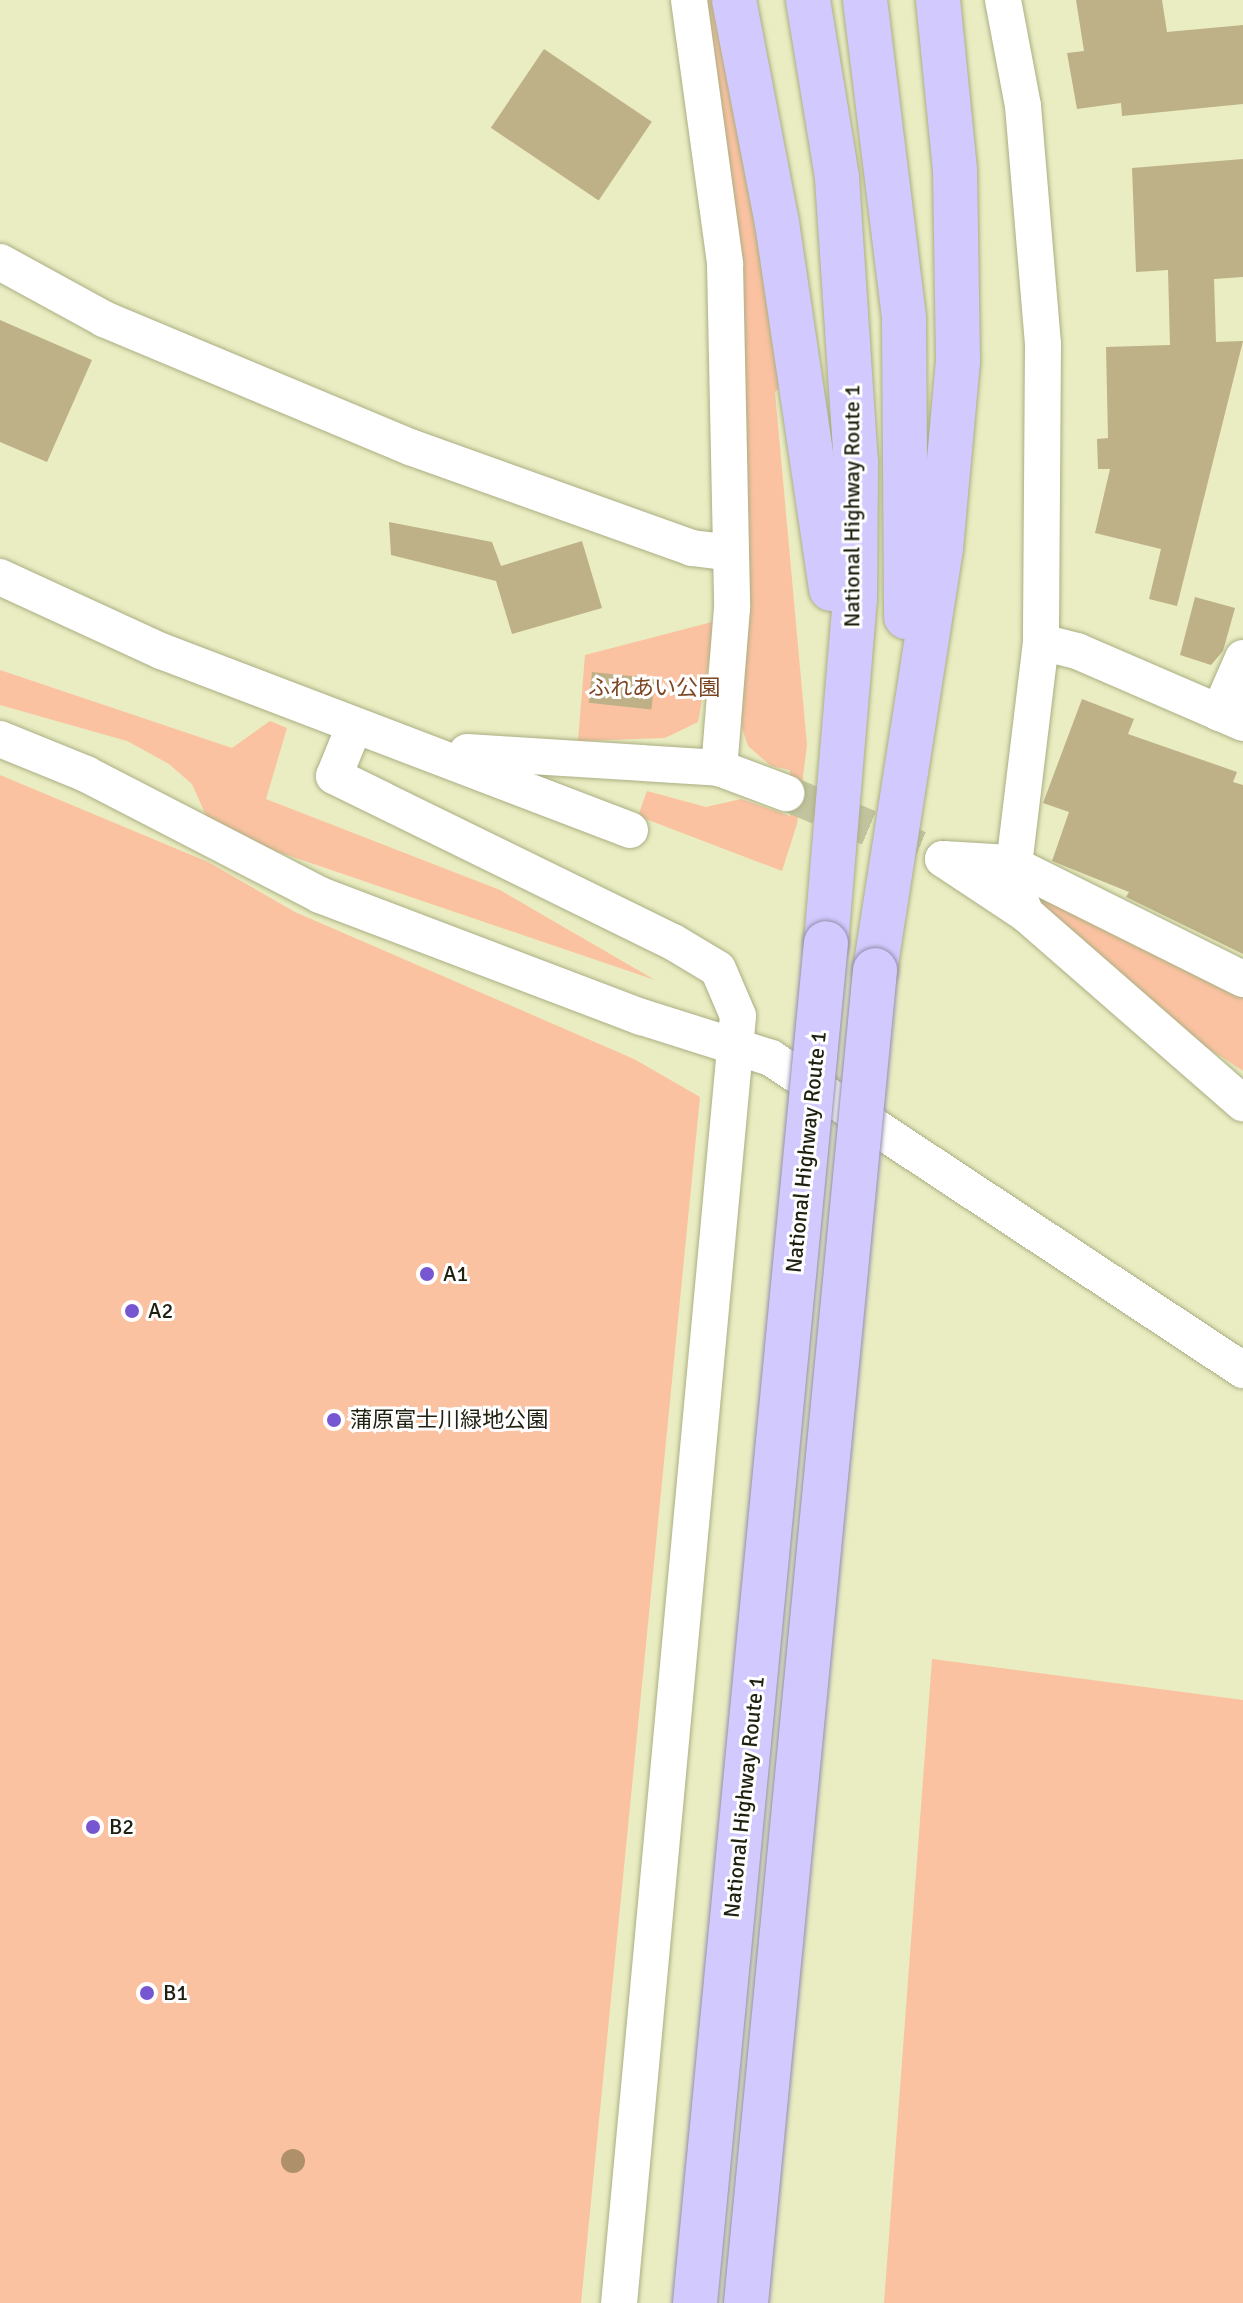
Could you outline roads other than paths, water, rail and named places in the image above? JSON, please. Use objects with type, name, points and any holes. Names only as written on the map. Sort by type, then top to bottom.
[{"type":"highway","points":[[734,0],[751,64],[815,459],[843,754]]},
{"type":"highway","name":"National Highway Route 1","points":[[695,2303],[826,943],[855,598],[856,462],[837,178],[808,0]]},
{"type":"highway","points":[[746,2303],[899,736],[909,453],[892,182],[865,0]]},
{"type":"highway","points":[[875,970],[941,548],[958,361],[955,170],[938,0]]},
{"type":"street","points":[[689,0],[725,264],[730,553],[719,768]]},
{"type":"street","points":[[1003,0],[1023,106],[1043,344],[1041,642],[1010,863],[1026,914]]},
{"type":"street","points":[[0,262],[104,319],[410,447],[692,548],[730,553]]},
{"type":"street","points":[[0,577],[161,651],[354,727],[422,747],[630,830]]},
{"type":"street","points":[[1041,642],[1077,651],[1231,718],[1243,658]]},
{"type":"street","points":[[354,727],[334,776],[718,969],[733,994],[739,1046],[619,2303]]},
{"type":"street","points":[[0,739],[86,774],[320,895],[642,1017],[771,1058],[1243,1370]]},
{"type":"street","points":[[422,747],[719,768],[786,793]]},
{"type":"street","points":[[1238,1097],[1026,914],[943,859],[1010,863],[1243,979]]},
{"type":"tunnel","points":[[786,793],[943,859]]},
{"type":"place","name":"A1","points":[[427,1274]]},
{"type":"place","name":"A2","points":[[132,1311]]},
{"type":"place","name":"蒲原富士川緑地公園","points":[[334,1420]]},
{"type":"place","name":"B2","points":[[93,1827]]},
{"type":"place","name":"B1","points":[[147,1993]]},
{"type":"park label","name":"ふれあい公園","points":[[654,688]]}]
